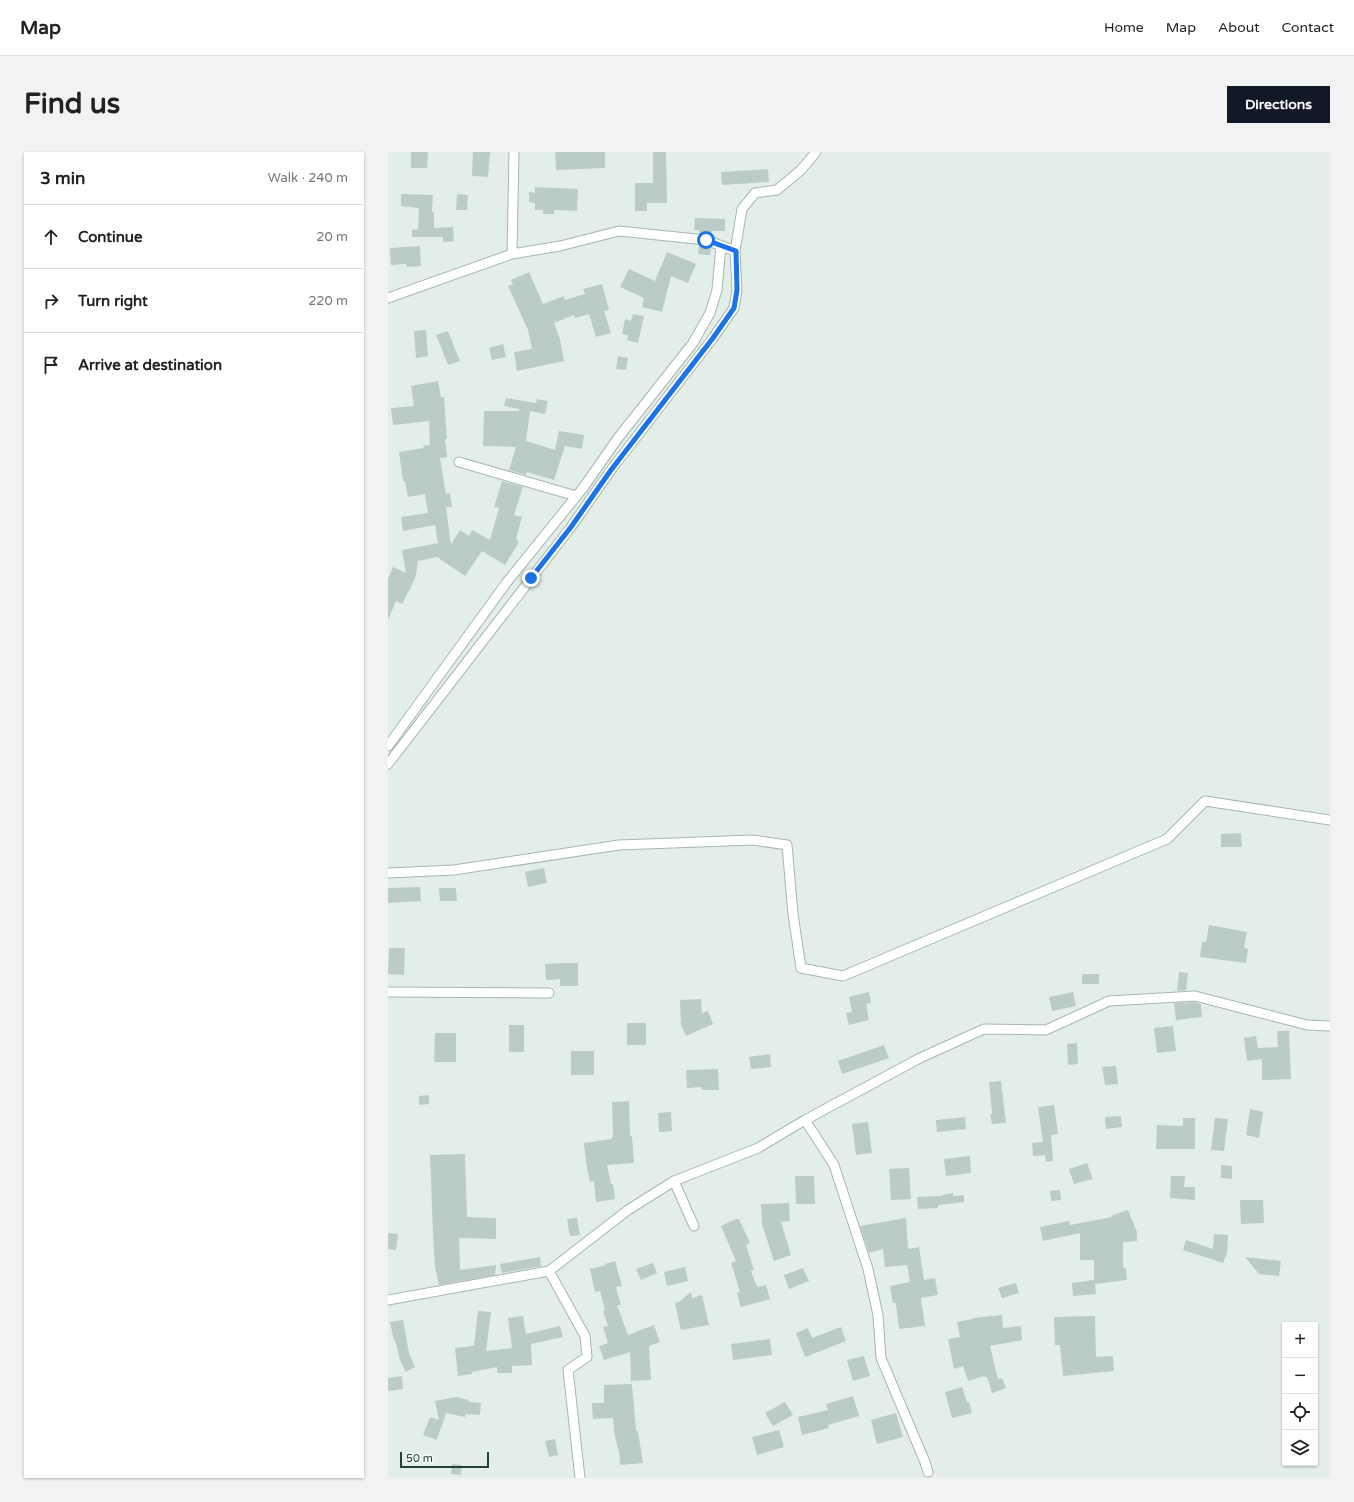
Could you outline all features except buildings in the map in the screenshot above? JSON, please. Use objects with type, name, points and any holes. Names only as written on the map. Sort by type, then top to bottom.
[{"type":"street","points":[[512,254],[514,152]]},
{"type":"street","points":[[388,764],[571,527],[611,470],[713,338],[734,308],[737,290],[736,251],[742,209],[755,193],[777,190],[801,170],[816,152]]},
{"type":"street","points":[[388,298],[512,254],[560,246],[619,231],[706,240],[736,251]]},
{"type":"street","points":[[388,746],[507,582],[576,496],[618,438],[693,343],[710,313],[717,290],[722,246]]},
{"type":"street","points":[[459,462],[576,496]]},
{"type":"street","points":[[388,873],[454,870],[619,845],[753,840],[787,845],[792,914],[801,968],[843,976],[1167,839],[1205,801],[1330,820]]},
{"type":"street","points":[[388,992],[549,994]]},
{"type":"street","points":[[388,1300],[549,1271],[628,1210],[674,1182],[758,1148],[805,1120],[920,1058],[984,1029],[1046,1030],[1109,1001],[1195,996],[1307,1025],[1330,1026]]},
{"type":"street","points":[[805,1120],[834,1165],[868,1269],[878,1315],[881,1358],[928,1472]]},
{"type":"street","points":[[674,1182],[694,1226]]},
{"type":"street","points":[[549,1271],[585,1336],[587,1356],[568,1370],[580,1478]]},
{"type":"route","points":[[531,578],[571,527],[611,470],[713,338],[734,308],[737,290],[736,251],[706,240]]}]
